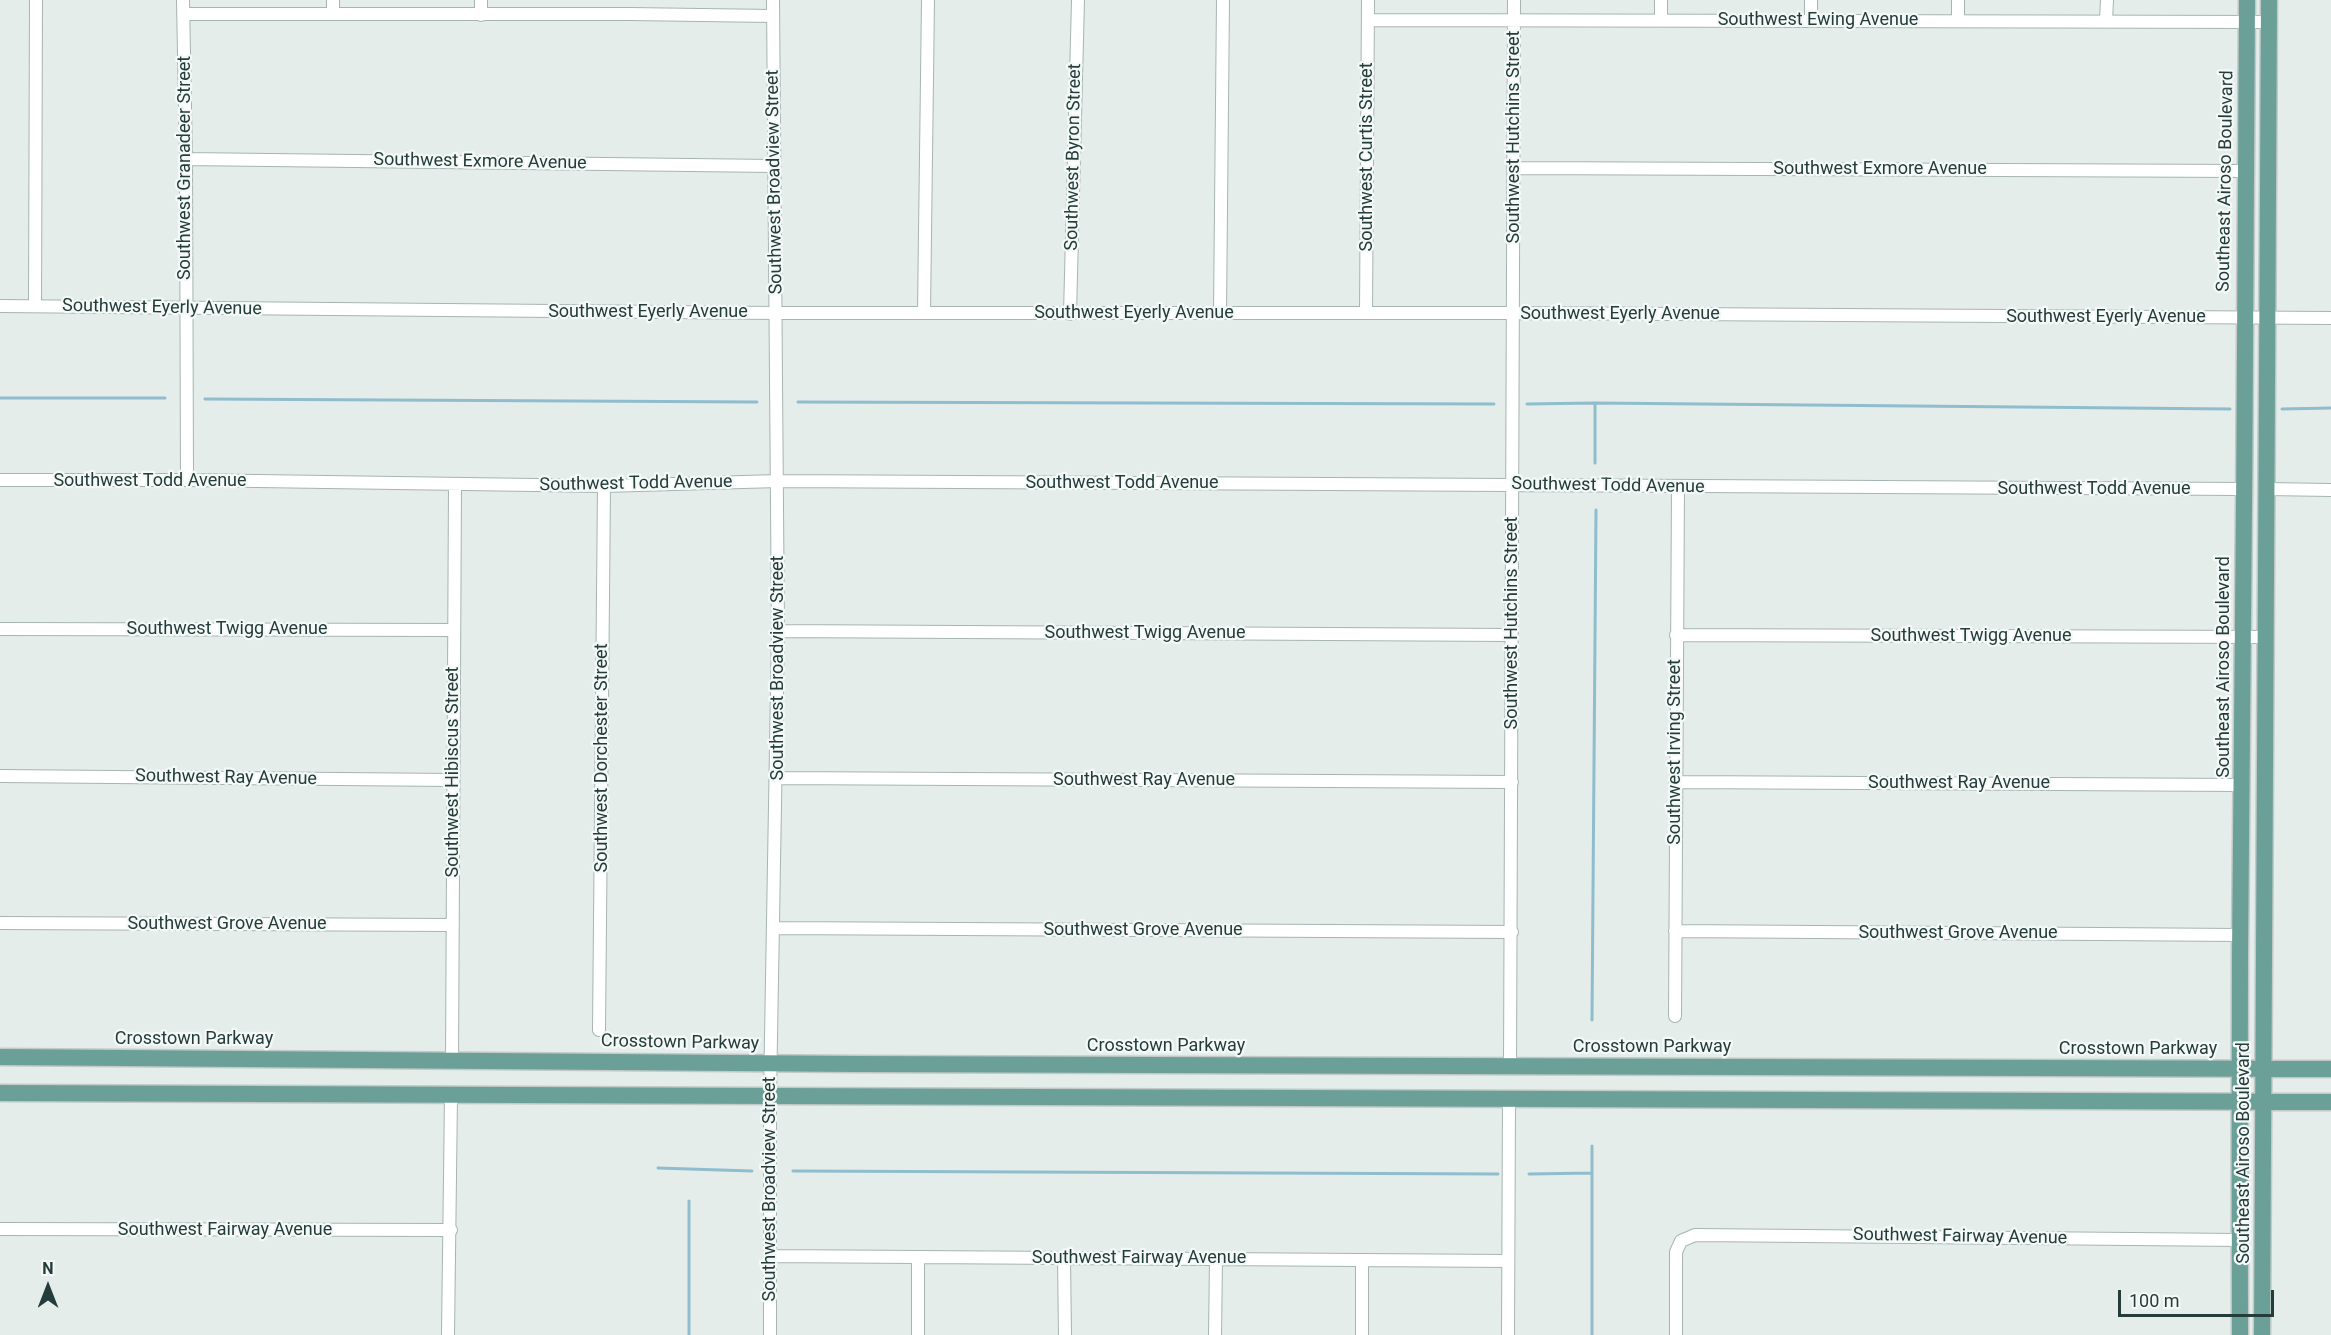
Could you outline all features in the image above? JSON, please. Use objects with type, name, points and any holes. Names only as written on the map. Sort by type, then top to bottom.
[{"type":"main road","name":"Southeast Airoso Boulevard","points":[[2240,1335],[2240,935],[2243,785],[2247,0]]},
{"type":"main road","name":"Southeast Airoso Boulevard","points":[[2262,1335],[2269,0]]},
{"type":"main road","name":"Crosstown Parkway","points":[[0,1057],[771,1063],[2331,1069]]},
{"type":"main road","points":[[0,1093],[2331,1102]]},
{"type":"street","points":[[35,306],[36,0]]},
{"type":"street","name":"Southwest Granadeer Street","points":[[183,0],[187,480]]},
{"type":"street","points":[[333,0],[333,15]]},
{"type":"street","points":[[481,0],[481,15]]},
{"type":"street","points":[[630,0],[630,14]]},
{"type":"street","name":"Southwest Broadview Street","points":[[770,1335],[770,1095],[778,631],[773,0]]},
{"type":"street","points":[[924,312],[927,0]]},
{"type":"street","name":"Southwest Byron Street","points":[[1070,314],[1078,0]]},
{"type":"street","points":[[1220,313],[1223,0]]},
{"type":"street","name":"Southwest Curtis Street","points":[[1366,313],[1368,0]]},
{"type":"street","name":"Southwest Hutchins Street","points":[[1510,1066],[1514,0]]},
{"type":"street","points":[[1661,0],[1661,19]]},
{"type":"street","points":[[1811,0],[1811,20]]},
{"type":"street","points":[[1958,0],[1958,21]]},
{"type":"street","points":[[2106,0],[2106,21]]},
{"type":"street","points":[[183,14],[772,16]]},
{"type":"street","name":"Southwest Ewing Avenue","points":[[1368,20],[2269,22]]},
{"type":"street","name":"Southwest Exmore Avenue","points":[[186,159],[774,166]]},
{"type":"street","name":"Southwest Exmore Avenue","points":[[1513,168],[2246,171]]},
{"type":"street","name":"Southwest Eyerly Avenue","points":[[0,306],[777,313],[1514,313],[2331,318]]},
{"type":"street","name":"Southwest Todd Avenue","points":[[0,480],[187,480],[604,486],[778,481],[2245,489]]},
{"type":"street","name":"Southwest Hibiscus Street","points":[[452,1060],[455,485]]},
{"type":"street","name":"Southwest Dorchester Street","points":[[599,1030],[604,486]]},
{"type":"street","name":"Southwest Irving Street","points":[[1675,1016],[1678,487]]},
{"type":"street","points":[[2266,489],[2331,490]]},
{"type":"street","name":"Southwest Twigg Avenue","points":[[0,629],[454,630]]},
{"type":"street","name":"Southwest Twigg Avenue","points":[[778,631],[1511,635]]},
{"type":"street","name":"Southwest Twigg Avenue","points":[[1676,635],[2266,637]]},
{"type":"street","name":"Southwest Ray Avenue","points":[[0,776],[452,780]]},
{"type":"street","name":"Southwest Ray Avenue","points":[[777,778],[1512,782]]},
{"type":"street","name":"Southwest Ray Avenue","points":[[1676,782],[2243,785]]},
{"type":"street","name":"Southwest Grove Avenue","points":[[0,923],[453,925]]},
{"type":"street","name":"Southwest Grove Avenue","points":[[774,928],[1512,932]]},
{"type":"street","name":"Southwest Grove Avenue","points":[[1675,931],[2240,935]]},
{"type":"street","points":[[448,1335],[451,1096]]},
{"type":"street","points":[[1508,1335],[1509,1099]]},
{"type":"street","name":"Southwest Fairway Avenue","points":[[0,1229],[451,1230]]},
{"type":"street","name":"Southwest Fairway Avenue","points":[[1676,1335],[1676,1251],[1681,1241],[1695,1234],[2240,1240]]},
{"type":"street","name":"Southwest Fairway Avenue","points":[[771,1256],[1508,1261]]},
{"type":"street","points":[[918,1257],[918,1335]]},
{"type":"street","points":[[1064,1258],[1065,1335]]},
{"type":"street","points":[[1215,1335],[1216,1259]]},
{"type":"street","points":[[1362,1260],[1362,1335]]},
{"type":"waterway","points":[[0,398],[165,398]]},
{"type":"waterway","points":[[205,399],[757,402]]},
{"type":"waterway","points":[[798,402],[1494,404]]},
{"type":"waterway","points":[[1595,403],[1595,463]]},
{"type":"waterway","points":[[1527,404],[2230,409]]},
{"type":"waterway","points":[[2282,409],[2331,408]]},
{"type":"waterway","points":[[1592,1020],[1596,510]]},
{"type":"waterway","points":[[1592,1146],[1592,1335]]},
{"type":"waterway","points":[[658,1168],[752,1171]]},
{"type":"waterway","points":[[793,1171],[1498,1174]]},
{"type":"waterway","points":[[1529,1174],[1592,1173]]},
{"type":"waterway","points":[[689,1201],[689,1335]]}]
